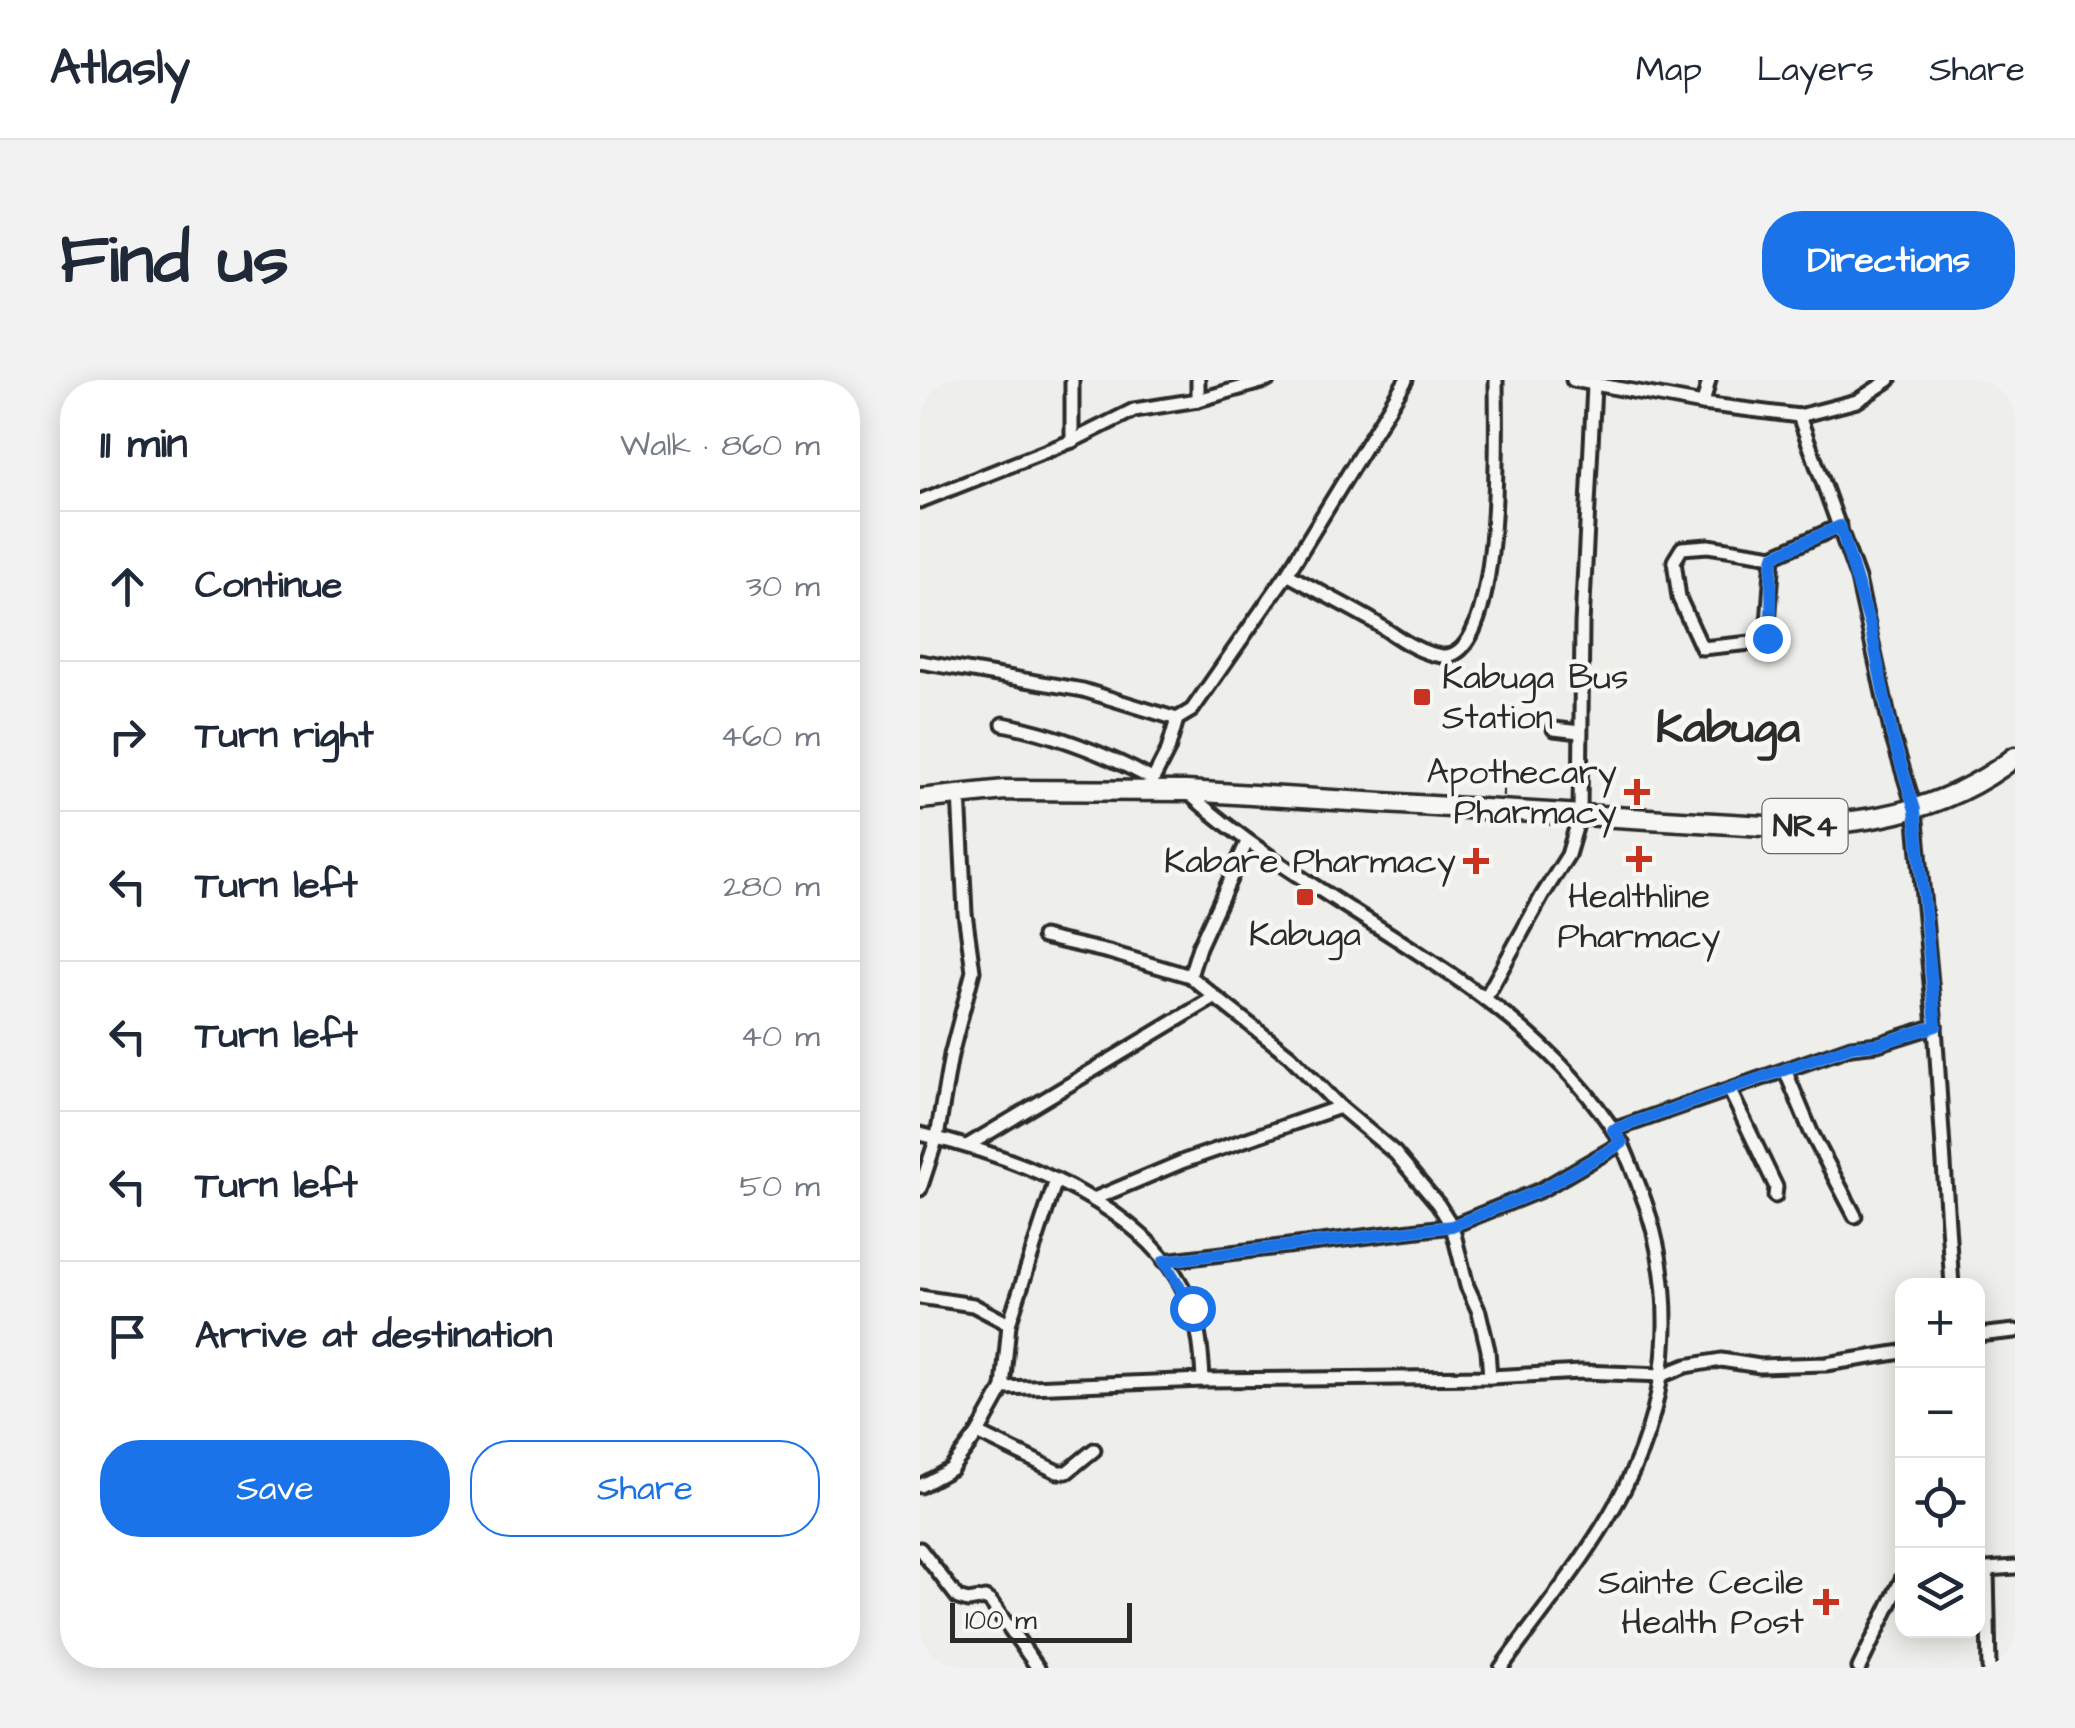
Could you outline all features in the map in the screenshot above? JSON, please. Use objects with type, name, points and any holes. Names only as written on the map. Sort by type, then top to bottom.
[{"type":"highway","name":"NR4","points":[[920,799],[1005,790],[1150,785],[1186,791],[1764,826],[1823,826],[1915,810],[1954,795],[2015,756]]},
{"type":"street","points":[[1072,380],[1072,441]]},
{"type":"street","points":[[1198,380],[1198,400]]},
{"type":"street","points":[[920,502],[1072,441],[1134,410],[1198,400],[1268,380]]},
{"type":"street","points":[[1003,724],[1092,751],[1150,785],[1178,720],[1192,710],[1240,648],[1406,380]]},
{"type":"street","points":[[1287,574],[1415,647],[1444,656],[1466,647],[1475,630],[1490,573],[1496,380]]},
{"type":"street","points":[[1573,380],[1703,404],[1800,416],[1856,401],[1890,380]]},
{"type":"street","points":[[1703,404],[1709,380]]},
{"type":"street","points":[[1486,999],[1568,856],[1580,814],[1582,624],[1594,386]]},
{"type":"street","points":[[1800,416],[1862,594],[1892,735],[1915,810],[1936,1026],[1952,1278]]},
{"type":"street","points":[[1774,556],[1767,638],[1762,642],[1702,648],[1679,598],[1674,561],[1682,548],[1708,546],[1774,556],[1840,526]]},
{"type":"street","points":[[920,662],[1083,690],[1178,720]]},
{"type":"street","points":[[1554,729],[1580,732]]},
{"type":"street","points":[[1186,791],[1247,842],[1486,999],[1543,1047],[1576,1080],[1622,1143],[1658,1240],[1664,1302],[1663,1375],[1650,1425],[1623,1490],[1578,1561],[1500,1668]]},
{"type":"street","points":[[920,1190],[937,1138],[951,1056],[974,971],[963,890],[959,793]]},
{"type":"street","points":[[1190,976],[1198,947],[1247,842]]},
{"type":"street","points":[[1043,938],[1190,976],[1290,1056],[1340,1107],[1395,1153],[1452,1226],[1467,1286],[1484,1331],[1490,1377]]},
{"type":"street","points":[[967,1146],[1215,997]]},
{"type":"street","points":[[1613,1130],[1852,1046],[1878,1044],[1936,1026]]},
{"type":"street","points":[[1785,1070],[1811,1132],[1855,1216]]},
{"type":"street","points":[[1730,1091],[1776,1186],[1776,1196]]},
{"type":"street","points":[[1096,1198],[1184,1160],[1340,1107]]},
{"type":"street","points":[[920,1134],[967,1146],[1096,1198],[1164,1261],[1192,1308],[1203,1380]]},
{"type":"street","points":[[1164,1261],[1452,1226],[1541,1190],[1622,1143]]},
{"type":"street","points":[[920,1486],[951,1469],[978,1433],[1003,1388],[1009,1324],[1056,1180]]},
{"type":"street","points":[[920,1297],[973,1305],[1009,1324]]},
{"type":"street","points":[[1985,1333],[2015,1331]]},
{"type":"street","points":[[1003,1388],[1581,1372],[1663,1375],[1721,1360],[1760,1366],[1826,1364],[1895,1353]]},
{"type":"street","points":[[978,1433],[1058,1472],[1067,1472],[1094,1450]]},
{"type":"street","points":[[920,1549],[958,1598],[985,1598],[992,1602],[1038,1668]]},
{"type":"street","points":[[1985,1567],[1989,1668]]},
{"type":"street","points":[[1987,1569],[2015,1567]]},
{"type":"street","points":[[1861,1668],[1895,1594]]},
{"type":"path","points":[[1502,810],[1505,752]]},
{"type":"path","points":[[1505,774],[1520,774]]},
{"type":"place","name":"Kabuga Bus Station","points":[[1422,697]]},
{"type":"place","name":"Apothecary Pharmacy","points":[[1637,792]]},
{"type":"place","name":"Healthline Pharmacy","points":[[1639,859]]},
{"type":"place","name":"Kabare Pharmacy","points":[[1476,861]]},
{"type":"place","name":"Kabuga","points":[[1305,897]]},
{"type":"place","name":"Sainte Cecile Health Post","points":[[1826,1602]]},
{"type":"district","name":"Kabuga","points":[[1728,729]]},
{"type":"route","points":[[1192,1308],[1164,1261],[1452,1226],[1541,1190],[1622,1143],[1613,1130],[1852,1046],[1878,1044],[1936,1026],[1915,810],[1892,735],[1858,579],[1840,526],[1774,556],[1767,638]]}]
